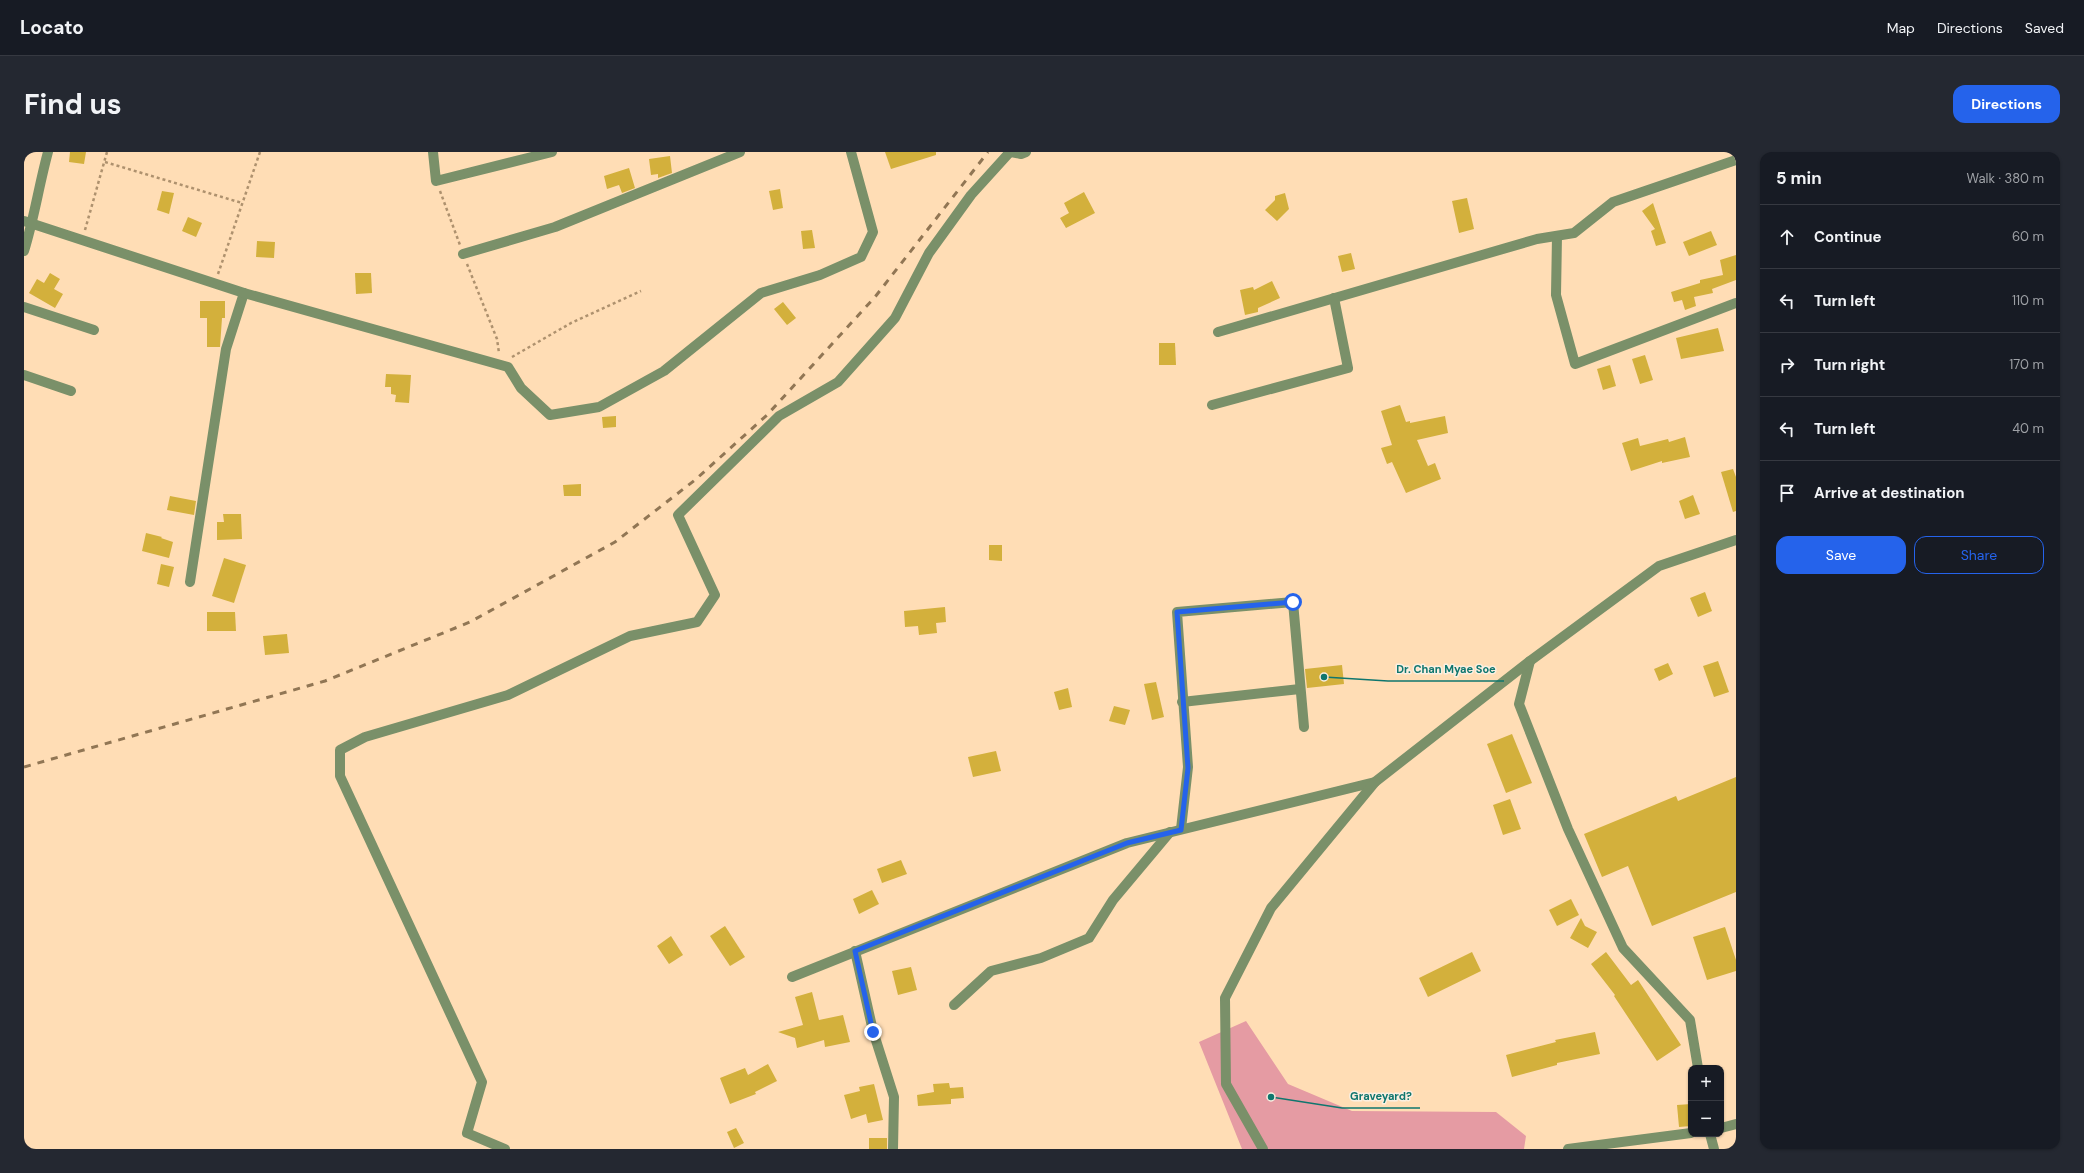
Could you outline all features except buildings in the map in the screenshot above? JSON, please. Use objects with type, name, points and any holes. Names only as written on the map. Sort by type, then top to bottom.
[{"type":"street","points":[[24,251],[28,223],[48,152]]},
{"type":"street","points":[[433,152],[436,181],[552,152]]},
{"type":"street","points":[[463,254],[555,227],[740,152]]},
{"type":"street","points":[[28,223],[244,293],[500,364],[508,367],[521,388],[550,415],[599,407],[664,371],[761,293],[820,275],[861,257],[874,232],[851,152]]},
{"type":"street","points":[[505,1149],[467,1133],[482,1082],[340,776],[340,750],[365,737],[508,695],[630,636],[697,622],[715,595],[678,515],[779,416],[838,382],[895,318],[928,253],[971,195],[1010,152],[1020,154],[1026,152]]},
{"type":"street","points":[[1218,332],[1537,239],[1574,234],[1613,202],[1736,160]]},
{"type":"street","points":[[1557,236],[1556,295],[1575,364],[1736,303]]},
{"type":"street","points":[[190,582],[226,349],[244,293]]},
{"type":"street","points":[[1212,405],[1348,368],[1334,298]]},
{"type":"street","points":[[24,307],[94,330]]},
{"type":"street","points":[[24,375],[70,391]]},
{"type":"street","points":[[1263,1149],[1226,1084],[1225,998],[1271,908],[1375,782],[1530,662],[1659,566],[1736,540]]},
{"type":"street","points":[[1181,830],[1188,768],[1182,702],[1177,612],[1293,602],[1304,727]]},
{"type":"street","points":[[1530,662],[1519,704],[1568,829],[1623,948],[1690,1020],[1698,1065]]},
{"type":"street","points":[[1182,702],[1300,689]]},
{"type":"street","points":[[792,977],[1127,843],[1375,782]]},
{"type":"street","points":[[954,1005],[991,971],[1041,958],[1089,938],[1113,900],[1170,832]]},
{"type":"street","points":[[855,951],[873,1032],[894,1097],[894,1149]]},
{"type":"street","points":[[1724,1127],[1736,1124]]},
{"type":"street","points":[[1568,1149],[1688,1132]]},
{"type":"street","points":[[1711,1137],[1714,1149]]},
{"type":"path","points":[[82,240],[107,152]]},
{"type":"path","points":[[214,284],[260,152]]},
{"type":"path","points":[[105,162],[242,203]]},
{"type":"path","points":[[436,181],[497,339],[500,364],[571,323],[640,291]]},
{"type":"shaded area","points":[[1246,1021],[1288,1084],[1352,1111],[1496,1112],[1526,1136],[1524,1149],[1242,1149],[1199,1042]]},
{"type":"railway","points":[[24,767],[325,681],[470,622],[615,542],[695,480],[767,415],[875,297],[988,152]]},
{"type":"place","name":"Dr. Chan Myae Soe","points":[[1324,677]]},
{"type":"place","name":"Graveyard?","points":[[1271,1097]]},
{"type":"route","points":[[873,1032],[855,951],[1127,843],[1181,830],[1188,768],[1182,702],[1177,612],[1293,602]]}]
